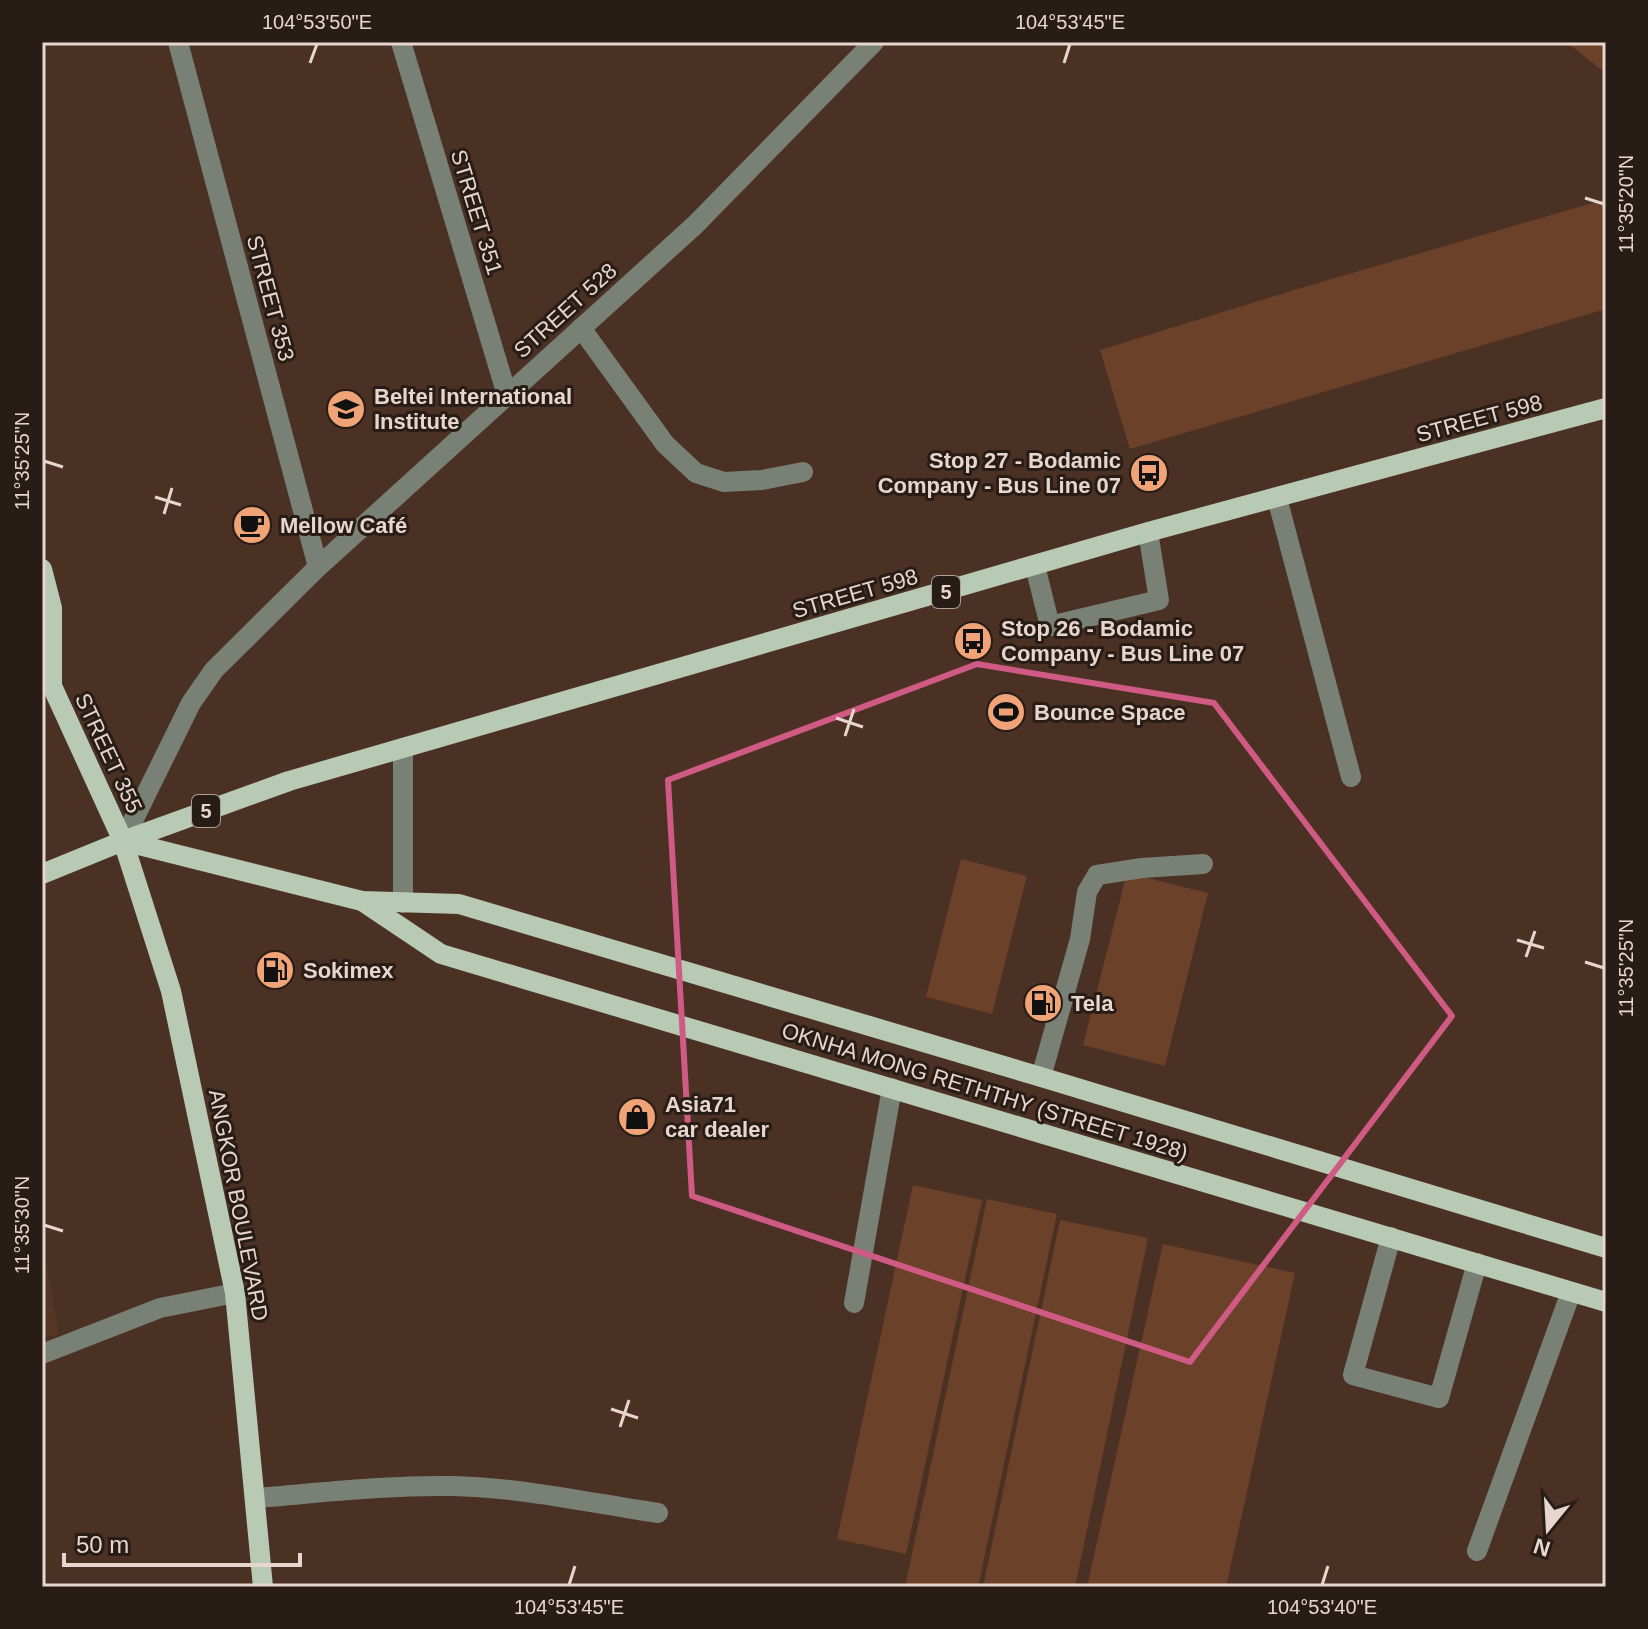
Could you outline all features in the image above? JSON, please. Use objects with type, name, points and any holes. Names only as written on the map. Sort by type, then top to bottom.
[{"type":"main road","name":"STREET 598","points":[[42,874],[289,781],[1148,532],[1606,408]]},
{"type":"main road","name":"STREET 355","points":[[42,569],[52,608],[47,680],[123,841]]},
{"type":"main road","name":"OKNHA MONG RETHTHY (STREET 1928)","points":[[123,841],[362,901],[459,904],[1606,1248]]},
{"type":"main road","name":"ANGKOR BOULEVARD","points":[[123,841],[171,991],[235,1293],[263,1587]]},
{"type":"main road","name":"OKNHA MONG RETHTHY (STREET 1928)","points":[[362,901],[441,954],[1606,1302]]},
{"type":"street","name":"STREET 353","points":[[178,42],[318,567]]},
{"type":"street","name":"STREET 351","points":[[401,42],[507,395]]},
{"type":"street","name":"STREET 528","points":[[123,841],[191,703],[214,670],[318,567],[695,225],[874,42]]},
{"type":"street","points":[[581,328],[665,444],[696,473],[724,482],[762,480],[803,472]]},
{"type":"street","points":[[1277,498],[1351,777]]},
{"type":"street","points":[[1035,566],[1050,626],[1159,600],[1148,532]]},
{"type":"street","points":[[403,748],[403,903]]},
{"type":"street","points":[[1041,1077],[1080,939],[1087,892],[1097,875],[1203,864]]},
{"type":"street","points":[[854,1303],[892,1088]]},
{"type":"street","points":[[1391,1237],[1353,1375],[1439,1398],[1477,1263]]},
{"type":"street","points":[[1477,1551],[1571,1292]]},
{"type":"street","points":[[42,1354],[160,1308],[235,1293]]},
{"type":"street","points":[[255,1498],[450,1486],[496,1488],[658,1513]]},
{"type":"highlighted area","points":[[977,664],[1214,703],[1452,1016],[1190,1362],[692,1196],[668,780]]},
{"type":"shaded area","points":[[42,1238],[59,1335],[42,1337]]},
{"type":"building","points":[[1566,42],[1606,42],[1606,73]]},
{"type":"building","points":[[1606,199],[1606,309],[1130,449],[1100,350]]},
{"type":"building","points":[[961,859],[1027,876],[992,1014],[926,997]]},
{"type":"building","points":[[1127,873],[1208,893],[1165,1066],[1083,1045]]},
{"type":"building","points":[[913,1185],[982,1200],[906,1554],[837,1539]]},
{"type":"building","points":[[987,1199],[1057,1214],[978,1587],[905,1587]]},
{"type":"building","points":[[1060,1220],[1148,1238],[1075,1587],[983,1587]]},
{"type":"building","points":[[1163,1244],[1295,1273],[1226,1587],[1087,1587]]},
{"type":"place","name":"Beltei International Institute","points":[[346,409]]},
{"type":"place","name":"Stop 27 - Bodamic Company - Bus Line 07","points":[[1149,473]]},
{"type":"place","name":"Mellow Café","points":[[252,525]]},
{"type":"place","name":"Stop 26 - Bodamic Company - Bus Line 07","points":[[973,641]]},
{"type":"place","name":"Bounce Space","points":[[1006,712]]},
{"type":"place","name":"Sokimex","points":[[275,970]]},
{"type":"place","name":"Tela","points":[[1043,1003]]},
{"type":"place","name":"Asia71 car dealer","points":[[637,1117]]}]
